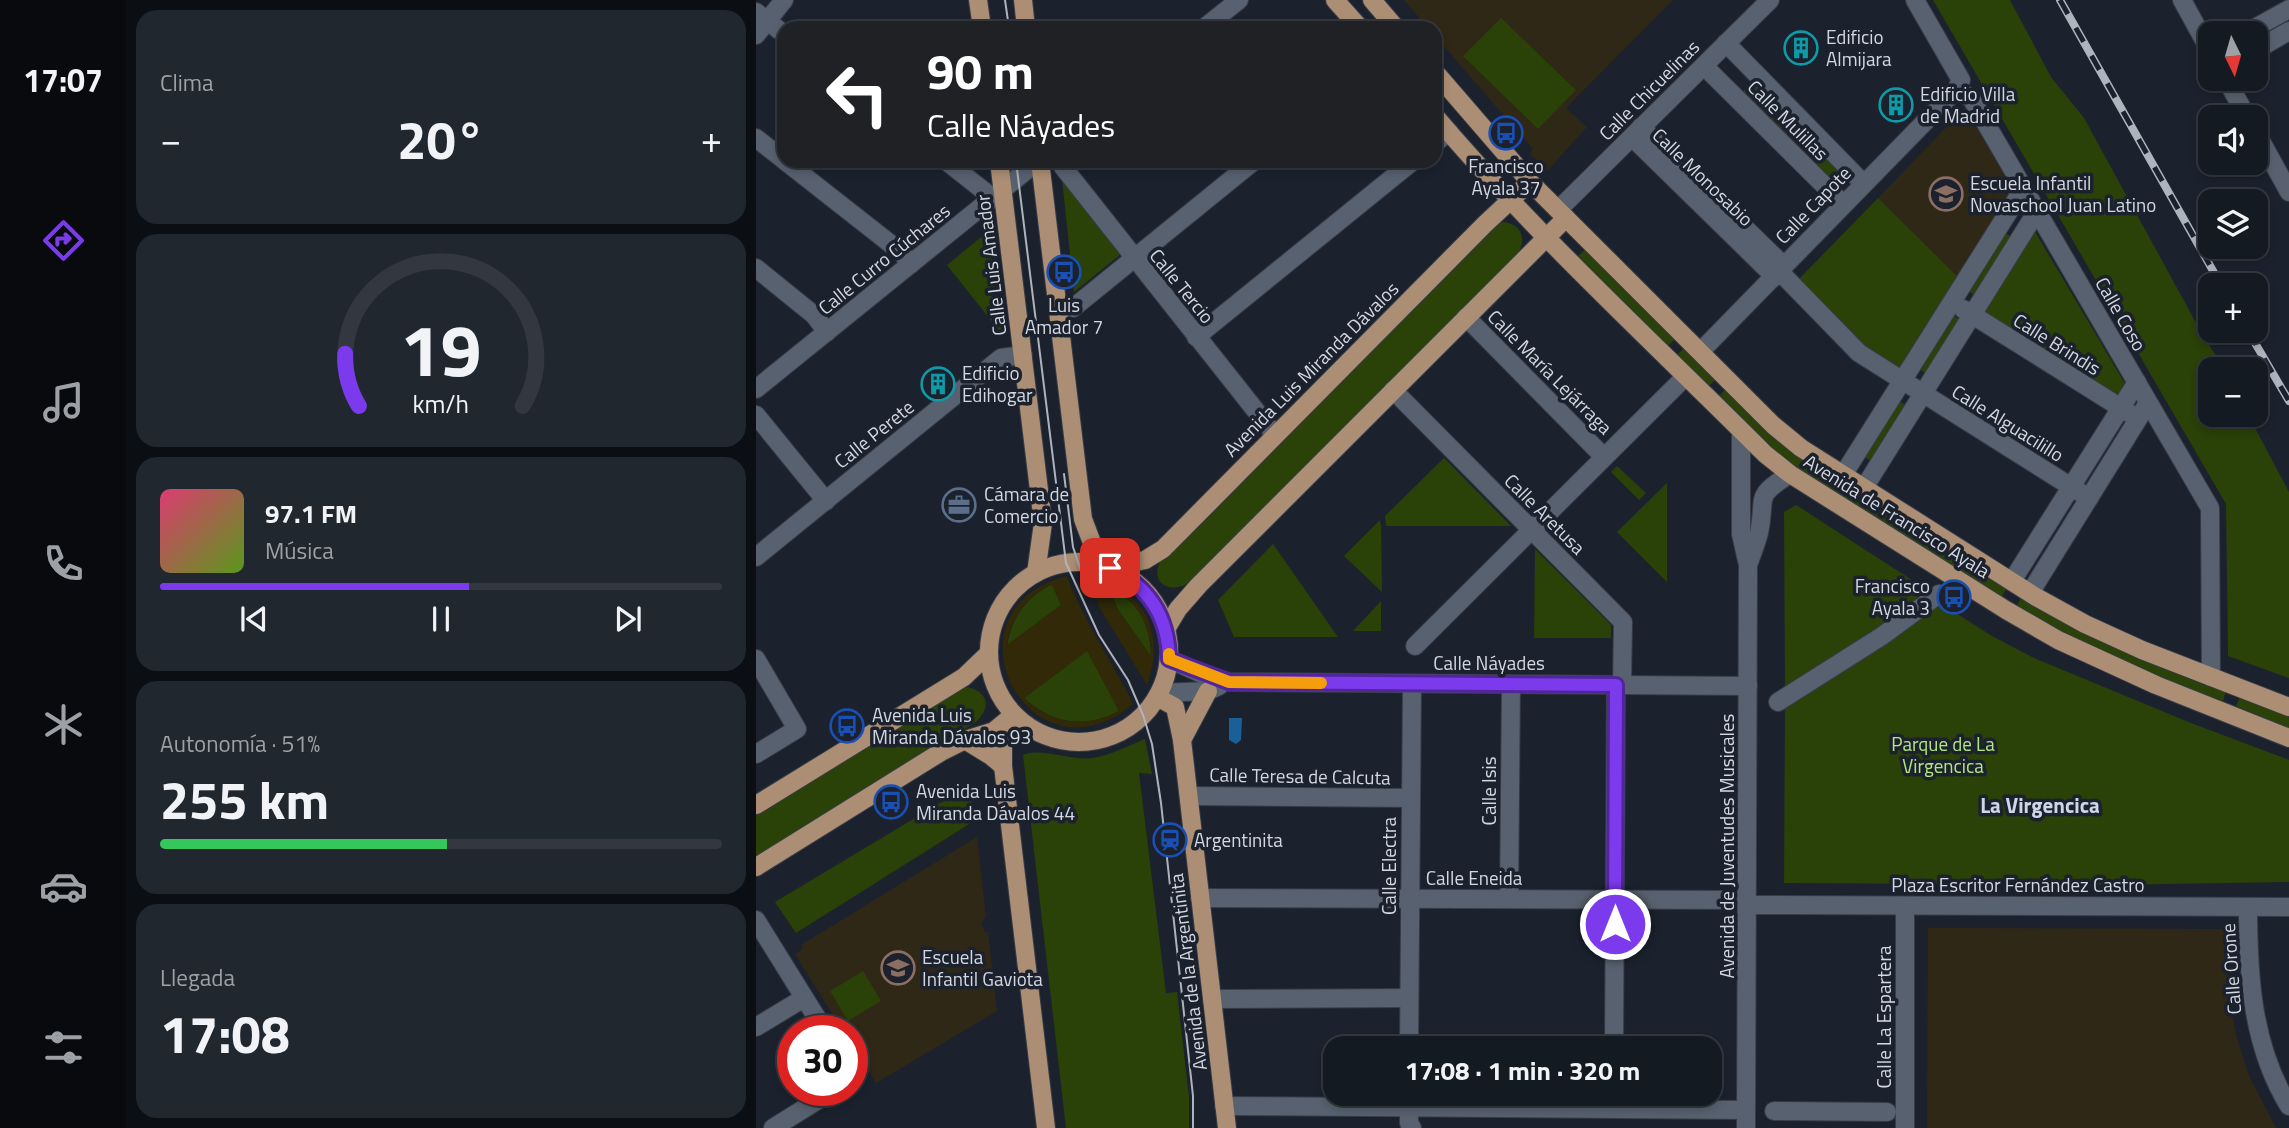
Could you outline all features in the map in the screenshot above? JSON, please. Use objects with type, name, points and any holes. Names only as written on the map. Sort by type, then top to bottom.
[{"type":"main road","points":[[978,0],[981,21]]},
{"type":"main road","points":[[1023,0],[1025,21]]},
{"type":"main road","points":[[1335,0],[1354,21]]},
{"type":"main road","points":[[1372,0],[1390,21]]},
{"type":"main road","name":"Avenida de Francisco Ayala","points":[[1442,80],[1530,182],[1773,425],[1801,448],[2030,593],[2108,634],[2289,707]]},
{"type":"main road","name":"Avenida de Francisco Ayala","points":[[1442,138],[1511,201],[1741,431],[1790,474],[2058,640],[2156,685],[2289,737]]},
{"type":"main road","name":"Calle Luis Amador","points":[[999,168],[998,193],[1023,355],[1043,523],[1036,573]]},
{"type":"main road","points":[[1040,168],[1083,519],[1105,566]]},
{"type":"main road","name":"Avenida Luis Miranda Dávalos","points":[[1105,566],[1145,560],[1163,549],[1530,182]]},
{"type":"main road","points":[[1166,629],[1178,609],[1199,585],[1546,237],[1562,214]]},
{"type":"main road","points":[[1066,563],[1105,566],[1129,578],[1147,593],[1158,609],[1166,629],[1169,659],[1158,695],[1143,715],[1129,727],[1112,735],[1092,741],[1072,742],[1052,738],[1034,730],[1016,717],[1001,698],[992,678],[988,654],[990,636],[1002,606],[1012,591],[1036,573],[1066,563]]},
{"type":"main road","points":[[756,805],[964,677],[988,654]]},
{"type":"main road","points":[[1182,740],[1208,691]]},
{"type":"main road","name":"Avenida de la Argentinita","points":[[1158,695],[1175,707],[1182,740],[1227,1128]]},
{"type":"main road","points":[[756,867],[941,752],[965,740],[994,731],[1016,717]]},
{"type":"main road","points":[[1016,717],[1003,740],[1003,766],[1046,1128]]},
{"type":"main road","points":[[965,740],[985,751],[1003,766]]},
{"type":"street","points":[[777,31],[760,23],[784,0]]},
{"type":"street","points":[[1213,21],[1239,0]]},
{"type":"street","name":"Calle Chicuelinas","points":[[1562,214],[1637,132],[1770,0]]},
{"type":"street","points":[[1916,0],[1961,80],[1956,90]]},
{"type":"street","points":[[2182,0],[2198,29]]},
{"type":"street","points":[[2268,21],[2289,9]]},
{"type":"street","points":[[2268,44],[2289,31]]},
{"type":"street","name":"Calle Mulillas","points":[[1726,44],[1863,183]]},
{"type":"street","name":"Calle Mulillas","points":[[1704,66],[1843,204]]},
{"type":"street","name":"Calle Capote","points":[[1701,351],[1956,90]]},
{"type":"street","name":"Calle Coso","points":[[1956,90],[1971,98],[2210,508],[2211,677]]},
{"type":"street","name":"Calle Monosabio","points":[[1637,132],[1859,353],[1902,381]]},
{"type":"street","points":[[756,138],[777,154]]},
{"type":"street","points":[[2268,154],[2289,192]]},
{"type":"street","points":[[795,168],[901,253],[911,264]]},
{"type":"street","points":[[957,168],[998,193]]},
{"type":"street","name":"Calle Curro Cúchares","points":[[756,389],[1030,168]]},
{"type":"street","name":"Calle Tercio","points":[[1064,168],[1275,435]]},
{"type":"street","points":[[1058,310],[1073,308],[1245,168]]},
{"type":"street","points":[[1196,337],[1404,168]]},
{"type":"street","points":[[1843,475],[2023,189]]},
{"type":"street","points":[[1864,488],[2037,211]]},
{"type":"street","points":[[756,268],[814,315],[827,332]]},
{"type":"street","name":"Calle Brindis","points":[[1952,302],[2138,419]]},
{"type":"street","name":"Calle María Lejárraga","points":[[1466,317],[1604,457]]},
{"type":"street","name":"Calle Perete","points":[[756,557],[1001,358],[1023,355]]},
{"type":"street","points":[[1415,646],[1686,376]]},
{"type":"street","name":"Calle Alguacilillo","points":[[1902,381],[2089,498]]},
{"type":"street","points":[[2012,582],[2137,382]]},
{"type":"street","name":"Calle Aretusa","points":[[1393,390],[1623,622],[1619,685],[1614,1036]]},
{"type":"street","points":[[2030,593],[2148,403]]},
{"type":"street","points":[[756,415],[826,501]]},
{"type":"street","name":"Avenida de Juventudes Musicales","points":[[1741,431],[1741,534],[1748,565],[1746,1119]]},
{"type":"street","name":"Avenida de Juventudes Musicales","points":[[1748,565],[1759,532],[1763,497],[1770,486],[1790,474]]},
{"type":"street","points":[[1778,702],[1882,636],[1939,594]]},
{"type":"street","points":[[756,659],[797,729],[756,754]]},
{"type":"street","name":"Calle Náyades","points":[[1169,659],[1229,682],[1748,686]]},
{"type":"street","name":"Calle Náyades","points":[[1158,695],[1208,691],[1229,682]]},
{"type":"street","name":"Calle Electra","points":[[1409,1036],[1412,684]]},
{"type":"street","name":"Calle Isis","points":[[1509,899],[1511,684]]},
{"type":"street","name":"Calle Teresa de Calcuta","points":[[1189,796],[1411,798]]},
{"type":"street","name":"Calle Eneida","points":[[1200,898],[1748,902]]},
{"type":"street","name":"Plaza Escritor Fernández Castro","points":[[1748,902],[1905,906],[2289,907]]},
{"type":"street","name":"Calle La Espartera","points":[[1905,906],[1905,1128]]},
{"type":"street","name":"Calle Orone","points":[[2248,907],[2253,1010],[2264,1053],[2289,1106]]},
{"type":"street","points":[[756,921],[815,1015]]},
{"type":"street","points":[[756,1027],[804,998]]},
{"type":"street","points":[[1212,999],[1409,998]]},
{"type":"street","points":[[1224,1106],[1323,1103]]},
{"type":"street","points":[[773,1128],[808,1106]]},
{"type":"street","points":[[1409,1106],[1409,1123],[1412,1128]]},
{"type":"street","points":[[1651,1106],[1746,1119]]},
{"type":"street","points":[[1774,1111],[1887,1112]]},
{"type":"shaded area","points":[[1404,0],[1673,0],[1566,108],[1587,127],[1548,170],[1530,154],[1533,149],[1442,44],[1442,21],[1422,21]]},
{"type":"shaded area","name":"Escuela Infantil Novaschool Juan Latino","points":[[1965,108],[2014,191],[1993,212],[1997,217],[1958,277],[1878,198]]},
{"type":"shaded area","name":"Escuela Infantil Gaviota","points":[[977,837],[986,917],[981,923],[985,932],[988,932],[997,1011],[876,1083],[868,1070],[868,1015],[833,1015],[795,954],[803,949],[801,945]]},
{"type":"shaded area","points":[[1928,928],[2225,929],[2230,1004],[2236,1035],[2249,1076],[2276,1128],[1927,1128]]},
{"type":"green space","points":[[1933,0],[2010,0],[2051,77],[2084,118],[2198,326],[2198,343],[2208,343],[2217,357],[2198,357],[2198,427],[2254,427],[2289,492],[2289,678],[2228,656],[2226,504]]},
{"type":"green space","points":[[1501,18],[1576,90],[1538,129],[1463,56]]},
{"type":"green space","points":[[1753,82],[1844,174],[1833,184],[1742,93]]},
{"type":"green space","points":[[1062,179],[1121,254],[1074,292]]},
{"type":"green space","points":[[1878,198],[1958,277],[1902,368],[1862,345],[1798,280]]},
{"type":"green space","points":[[1503,222],[1515,226],[1521,235],[1521,245],[1515,257],[1189,583],[1174,587],[1162,584],[1157,573],[1162,558],[1496,224]]},
{"type":"green space","points":[[991,229],[1004,337],[947,265]]},
{"type":"green space","points":[[2034,230],[2127,387],[2120,398],[1983,312]]},
{"type":"green space","points":[[2003,232],[2014,238],[1977,297],[1967,290]]},
{"type":"green space","points":[[1586,249],[1675,339],[1667,347],[1577,257]]},
{"type":"green space","points":[[1951,314],[1962,321],[1929,375],[1917,368]]},
{"type":"green space","points":[[1684,348],[1716,379],[1708,387],[1676,356]]},
{"type":"green space","points":[[1726,389],[1792,453],[2007,588],[2001,597],[1784,460],[1718,397]]},
{"type":"green space","points":[[1898,400],[1907,406],[1872,462],[1863,456]]},
{"type":"green space","points":[[1444,458],[1511,526],[1386,526],[1385,516]]},
{"type":"green space","points":[[1617,466],[1646,493],[1639,500],[1611,472]]},
{"type":"green space","points":[[1667,483],[1667,582],[1617,532]]},
{"type":"green space","points":[[1796,505],[1926,589],[1901,613],[1785,690],[1784,512]]},
{"type":"green space","points":[[1380,520],[1381,526],[1382,592],[1344,556]]},
{"type":"green space","points":[[1273,544],[1338,637],[1234,637],[1218,600]]},
{"type":"green space","points":[[1535,549],[1611,625],[1611,638],[1534,638]]},
{"type":"green space","points":[[1052,584],[1061,605],[1007,646],[1012,626],[1022,609],[1035,595]]},
{"type":"green space","points":[[1105,584],[1126,597],[1140,613],[1148,632],[1151,657],[1119,611]]},
{"type":"green space","points":[[2021,598],[2121,649],[2226,691],[2223,701],[2143,670],[2066,634],[2016,607]]},
{"type":"green space","points":[[1381,601],[1381,631],[1353,631]]},
{"type":"green space","name":"Parque de La Virgencica","points":[[1940,603],[1992,636],[2034,658],[2289,760],[2289,882],[2105,885],[1784,883],[1785,706]]},
{"type":"green space","points":[[1088,650],[1119,711],[1094,720],[1069,721],[1046,714],[1024,698]]},
{"type":"green space","points":[[968,687],[980,693],[986,701],[984,711],[976,722],[756,858],[756,814],[957,690]]},
{"type":"green space","points":[[2240,697],[2289,717],[2289,728],[2236,706]]},
{"type":"green space","points":[[1145,739],[1152,774],[1139,773],[1166,993],[1177,992],[1189,1097],[1189,1128],[1066,1128],[1023,755],[1038,753],[1093,758],[1113,753]]},
{"type":"green space","points":[[970,785],[974,821],[796,933],[775,902]]},
{"type":"green space","points":[[863,971],[881,1001],[858,1015],[844,1015],[830,991]]},
{"type":"sand","points":[[1067,576],[1133,704],[1095,725],[1060,725],[1032,711],[1012,685],[1003,654],[1007,623],[1028,595]],"holes":[[[1052,584],[1061,605],[1007,645],[1016,616],[1028,601]],[[1087,651],[1119,711],[1094,720],[1069,721],[1046,714],[1024,698]]]},
{"type":"sand","points":[[1087,576],[1123,590],[1146,615],[1152,630],[1154,647],[1147,685],[1098,605]],"holes":[[[1106,584],[1139,613],[1148,633],[1151,656],[1119,611]]]},
{"type":"water","points":[[1229,718],[1242,718],[1241,740],[1236,744],[1229,740]]},
{"type":"tram line","points":[[1005,0],[1008,21]]},
{"type":"tram line","points":[[1017,168],[1066,563],[1099,635],[1128,680],[1152,744],[1161,803],[1193,1096],[1193,1128]]},
{"type":"tram line","points":[[1064,474],[1073,547],[1084,580]]},
{"type":"railway","points":[[2060,0],[2214,273]]},
{"type":"railway","points":[[2255,343],[2289,401]]},
{"type":"slow traffic","points":[[1169,654],[1169,659],[1182,666],[1229,682],[1321,683]]},
{"type":"place","name":"Edificio Almijara","points":[[1801,48]]},
{"type":"place","name":"Edificio Villa de Madrid","points":[[1896,105]]},
{"type":"place","name":"Francisco Ayala 37","points":[[1506,133]]},
{"type":"place","name":"Escuela Infantil Novaschool Juan Latino","points":[[1946,194]]},
{"type":"place","name":"Luis Amador 7","points":[[1064,272]]},
{"type":"place","name":"Edificio Edihogar","points":[[938,384]]},
{"type":"place","name":"Cámara de Comercio","points":[[959,505]]},
{"type":"place","name":"Francisco Ayala 3","points":[[1954,597]]},
{"type":"place","name":"Avenida Luis Miranda Dávalos 93","points":[[847,726]]},
{"type":"place","name":"Avenida Luis Miranda Dávalos 44","points":[[891,802]]},
{"type":"place","name":"Argentinita","points":[[1170,840]]},
{"type":"place","name":"Escuela Infantil Gaviota","points":[[898,968]]},
{"type":"district","name":"La Virgencica","points":[[2040,806]]},
{"type":"route","points":[[1110,568],[1135,582],[1158,609],[1166,629],[1169,659],[1229,682],[1616,685],[1615,924]]}]
